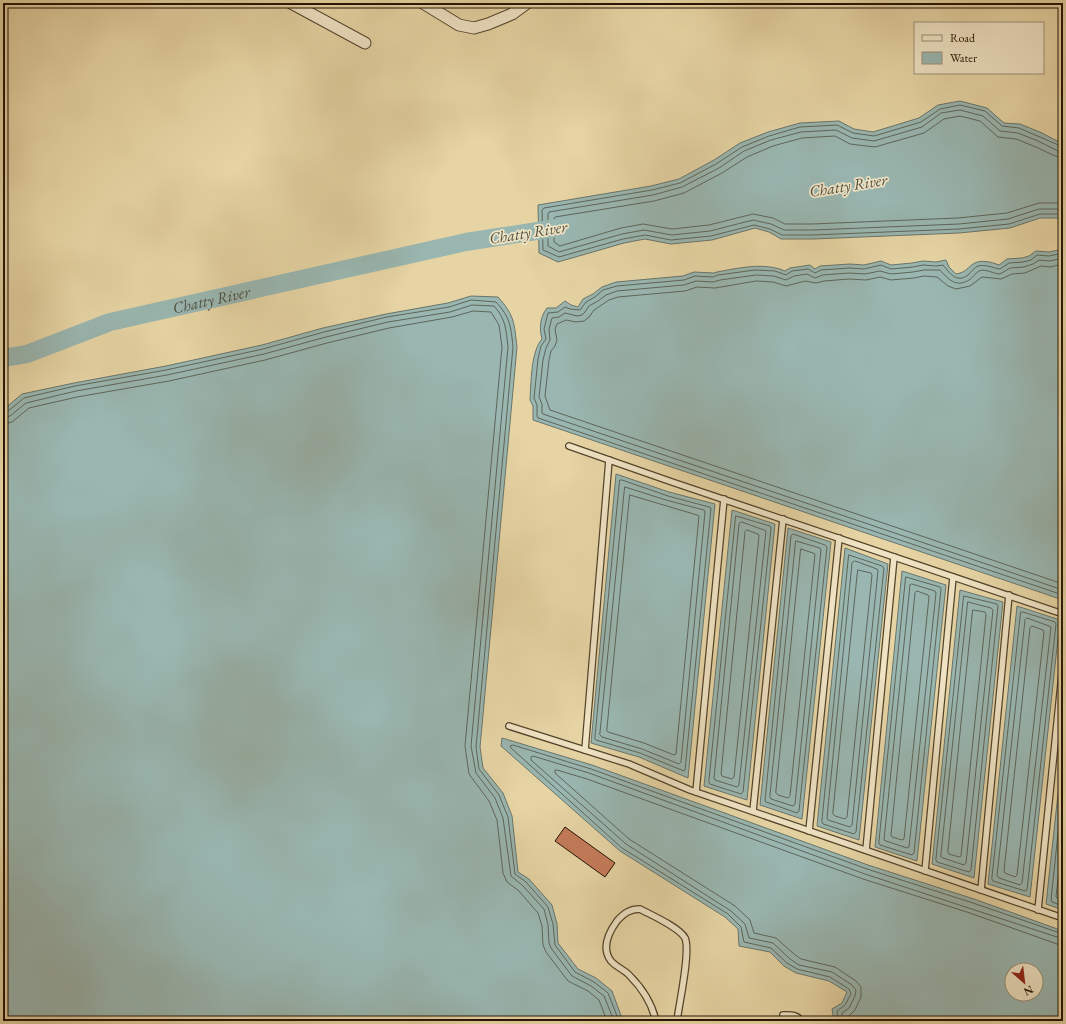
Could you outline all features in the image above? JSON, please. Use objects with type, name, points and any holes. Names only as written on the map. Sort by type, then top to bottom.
[{"type":"street","points":[[292,3],[365,43]]},
{"type":"street","points":[[423,3],[459,25],[474,28],[512,14],[527,3]]},
{"type":"lane","points":[[569,446],[724,500],[1063,614]]},
{"type":"lane","points":[[584,750],[609,460]]},
{"type":"lane","points":[[696,792],[724,500]]},
{"type":"lane","points":[[753,812],[783,519]]},
{"type":"lane","points":[[809,831],[839,538]]},
{"type":"lane","points":[[866,850],[894,557]]},
{"type":"lane","points":[[925,871],[953,576]]},
{"type":"lane","points":[[981,890],[1009,595]]},
{"type":"lane","points":[[1038,910],[1063,664]]},
{"type":"lane","points":[[509,726],[629,764],[696,792],[1063,918]]},
{"type":"lane","points":[[656,1021],[644,992],[629,975],[611,960],[608,955],[607,948],[609,932],[623,915],[630,910],[640,909],[678,930],[685,937],[687,947],[686,964],[677,1021]]},
{"type":"lane","points":[[783,1015],[793,1015],[799,1017],[801,1021]]},
{"type":"water","points":[[960,101],[987,108],[1004,123],[1020,124],[1063,144],[1063,218],[1040,218],[1010,228],[959,233],[813,239],[781,239],[769,232],[755,228],[712,240],[671,244],[645,239],[624,243],[558,262],[539,253],[538,205],[651,186],[679,179],[714,160],[740,143],[768,132],[800,123],[839,121],[854,129],[873,132],[919,118],[938,105]]},
{"type":"water","points":[[1063,249],[1063,545],[1061,549],[1063,551],[1063,600],[533,420],[533,406],[530,400],[531,376],[538,344],[542,339],[541,323],[545,311],[547,308],[556,308],[565,301],[578,307],[583,299],[602,287],[616,282],[683,276],[694,272],[714,273],[760,266],[777,268],[785,271],[790,268],[810,265],[815,269],[820,266],[850,264],[864,265],[881,261],[891,265],[946,260],[949,267],[956,274],[964,272],[976,262],[983,261],[999,265],[1007,259],[1022,258],[1029,256],[1036,251],[1049,252]]},
{"type":"water","points":[[471,296],[498,297],[508,309],[513,320],[517,347],[480,747],[483,768],[503,793],[512,816],[518,872],[529,879],[552,905],[557,924],[558,943],[578,969],[596,978],[612,991],[623,1021],[3,1021],[3,410],[22,394],[166,366],[262,345],[323,328],[386,314],[448,303]]},
{"type":"water","points":[[616,474],[669,492],[715,504],[688,778],[639,757],[591,743]]},
{"type":"water","points":[[732,510],[775,524],[747,800],[704,786]]},
{"type":"water","points":[[788,528],[831,542],[802,819],[760,805]]},
{"type":"water","points":[[845,548],[888,564],[859,840],[817,826]]},
{"type":"water","points":[[902,571],[946,585],[917,861],[875,847]]},
{"type":"water","points":[[960,590],[1003,602],[974,878],[932,864]]},
{"type":"water","points":[[1017,606],[1060,620],[1030,897],[988,884]]},
{"type":"water","points":[[502,738],[592,765],[868,865],[974,899],[1063,931],[1063,1021],[834,1021],[832,1009],[842,1003],[847,992],[829,981],[796,973],[784,966],[770,952],[739,946],[738,929],[725,917],[620,851],[501,746]]},
{"type":"water","points":[[1063,748],[1063,910],[1046,904]]},
{"type":"building","points":[[565,827],[615,863],[605,877],[555,841]]},
{"type":"waterway","name":"Chatty River","points":[[3,358],[27,354],[110,322],[466,242],[563,227]]}]
